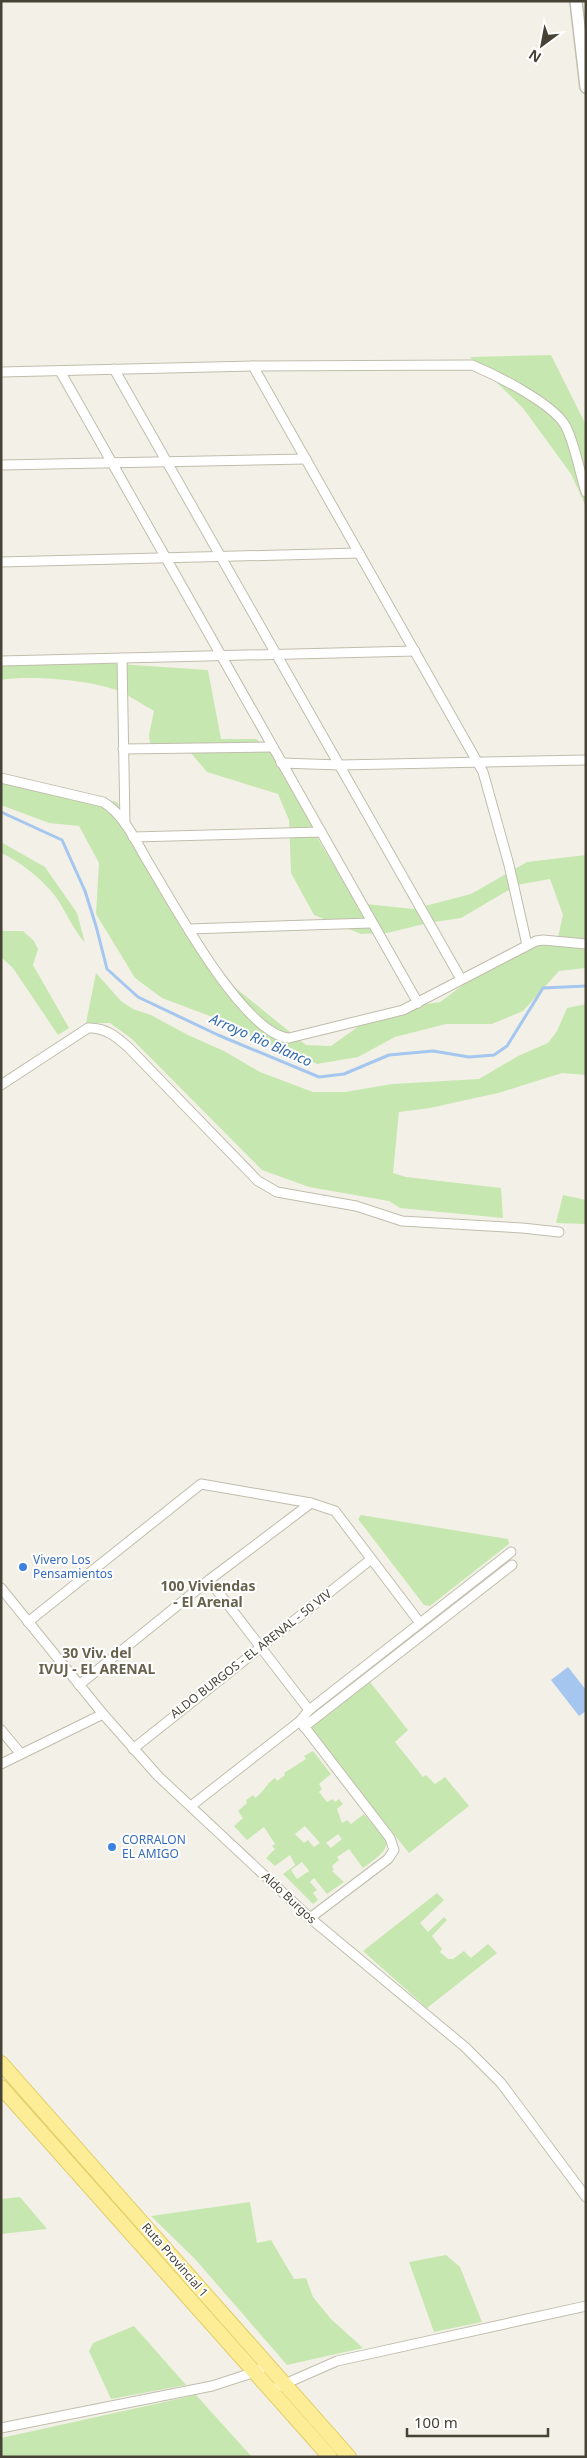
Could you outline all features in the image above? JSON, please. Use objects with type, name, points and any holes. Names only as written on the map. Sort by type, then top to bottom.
[{"type":"main road","name":"Ruta Provincial 1","points":[[1,2063],[268,2365],[277,2387],[330,2457]]},
{"type":"main road","name":"Ruta Provincial 1","points":[[1,2087],[255,2372],[277,2387],[348,2457]]},
{"type":"street","points":[[576,1],[586,87]]},
{"type":"street","points":[[1,372],[254,366],[472,365],[488,372],[555,412],[566,427],[586,492]]},
{"type":"street","points":[[254,366],[483,772],[509,865],[527,945]]},
{"type":"street","points":[[114,369],[460,979]]},
{"type":"street","points":[[60,371],[418,1003]]},
{"type":"street","points":[[1,465],[306,459]]},
{"type":"street","points":[[1,562],[359,553]]},
{"type":"street","points":[[1,661],[415,651]]},
{"type":"street","points":[[122,658],[125,824]]},
{"type":"street","points":[[123,749],[272,747]]},
{"type":"street","points":[[281,763],[340,765],[586,760]]},
{"type":"street","points":[[1,778],[103,802],[110,806],[125,824],[189,929],[236,998],[272,1032],[282,1038],[289,1038],[403,1010],[527,945],[543,940],[586,944]]},
{"type":"street","points":[[133,837],[321,832]]},
{"type":"street","points":[[189,929],[371,923]]},
{"type":"street","points":[[1,1085],[88,1028],[98,1027],[115,1036],[129,1048],[258,1181],[277,1192],[356,1206],[402,1221],[559,1232]]},
{"type":"street","points":[[28,1622],[201,1484],[311,1503],[335,1511],[370,1560],[420,1623]]},
{"type":"street","points":[[79,1685],[209,1580],[311,1503]]},
{"type":"street","points":[[302,1724],[309,1710],[511,1552]]},
{"type":"street","name":"ALDO BURGOS - EL ARENAL - 50 VIV","points":[[133,1749],[258,1647],[370,1560]]},
{"type":"street","points":[[190,1806],[512,1565]]},
{"type":"street","points":[[209,1580],[258,1647],[309,1710]]},
{"type":"street","name":"Aldo Burgos","points":[[1,1588],[133,1749],[190,1806],[310,1918],[429,2020],[465,2047],[501,2083],[586,2196]]},
{"type":"street","points":[[1,1764],[103,1714]]},
{"type":"street","points":[[302,1724],[390,1838],[394,1850],[388,1859],[310,1918]]},
{"type":"street","points":[[1,1730],[21,1754]]},
{"type":"street","points":[[277,2387],[337,2362],[586,2306]]},
{"type":"street","points":[[1,2428],[212,2386],[255,2372],[268,2365]]},
{"type":"green space","points":[[551,355],[586,425],[586,507],[571,474],[523,408],[470,357]]},
{"type":"green space","points":[[44,659],[208,670],[221,739],[256,739],[292,768],[319,841],[357,903],[413,909],[471,894],[527,862],[586,855],[586,968],[559,971],[523,1011],[492,1024],[446,1024],[395,1037],[358,1057],[317,1064],[292,1052],[259,1041],[231,1024],[162,998],[135,978],[96,914],[99,863],[79,826],[49,823],[1,805],[1,781],[117,802],[211,968],[306,1045],[331,1046],[380,1011],[440,1002],[489,966],[558,937],[563,915],[550,879],[517,885],[461,918],[428,923],[387,933],[361,934],[314,915],[291,873],[289,820],[278,794],[207,772],[190,752],[151,750],[149,735],[154,711],[121,692],[95,684],[44,678],[1,680],[1,660]]},
{"type":"green space","points":[[1,842],[45,867],[77,913],[85,943],[51,891],[28,869],[1,853]]},
{"type":"green space","points":[[1,931],[23,931],[34,941],[38,949],[33,965],[69,1028],[58,1035],[13,968],[1,957]]},
{"type":"green space","points":[[96,973],[121,1001],[133,1009],[151,1015],[188,1035],[224,1051],[260,1072],[313,1092],[345,1092],[392,1084],[479,1079],[518,1056],[548,1043],[557,1031],[567,1008],[586,1004],[586,1075],[562,1073],[498,1093],[430,1108],[399,1112],[393,1173],[406,1177],[501,1188],[503,1218],[400,1208],[389,1201],[309,1187],[262,1170],[132,1039],[110,1023],[86,1023]]},
{"type":"green space","points":[[563,1195],[586,1200],[586,1224],[556,1223]]},
{"type":"green space","points":[[361,1515],[508,1539],[509,1544],[430,1606],[424,1605],[358,1519]]},
{"type":"green space","points":[[370,1682],[408,1730],[395,1742],[423,1777],[426,1775],[435,1784],[445,1777],[469,1806],[409,1853],[310,1729]]},
{"type":"green space","points":[[313,1751],[331,1774],[319,1784],[322,1789],[319,1792],[327,1802],[333,1799],[335,1802],[339,1799],[343,1804],[337,1809],[342,1823],[347,1820],[351,1824],[364,1814],[386,1843],[381,1853],[363,1868],[349,1849],[337,1857],[339,1860],[332,1866],[334,1870],[332,1871],[344,1882],[327,1894],[314,1878],[310,1882],[317,1890],[313,1893],[318,1900],[313,1904],[283,1874],[295,1865],[290,1855],[275,1866],[266,1858],[275,1849],[272,1846],[275,1844],[264,1827],[247,1840],[234,1826],[243,1818],[238,1811],[247,1803],[246,1800],[253,1795],[255,1798],[258,1796],[275,1778],[277,1781],[285,1775],[284,1773],[306,1759],[304,1756]],"holes":[[[305,1826],[320,1843],[314,1847],[308,1840],[304,1843],[295,1834]],[[338,1834],[342,1839],[331,1848],[326,1843]],[[302,1862],[309,1871],[297,1879],[291,1870]]]},
{"type":"green space","points":[[437,1893],[444,1900],[420,1923],[428,1932],[444,1917],[447,1920],[432,1936],[442,1949],[440,1952],[448,1959],[453,1959],[464,1951],[471,1958],[488,1944],[497,1953],[427,2008],[363,1951]]},
{"type":"green space","points":[[20,2197],[47,2229],[1,2234],[1,2199]]},
{"type":"green space","points":[[250,2202],[257,2243],[271,2240],[294,2279],[306,2278],[313,2297],[331,2319],[363,2348],[287,2365],[195,2259],[151,2216]]},
{"type":"green space","points":[[446,2255],[460,2267],[482,2322],[434,2332],[409,2262]]},
{"type":"green space","points":[[134,2326],[186,2385],[111,2399],[89,2351],[93,2343]]},
{"type":"green space","points":[[196,2395],[252,2457],[1,2457],[1,2438]]},
{"type":"water","points":[[568,1667],[586,1690],[586,1711],[579,1716],[551,1680]]},
{"type":"waterway","name":"Arroyo Rio Blanco","points":[[1,812],[62,840],[85,891],[107,969],[138,997],[218,1035],[319,1077],[344,1074],[389,1055],[433,1051],[469,1057],[494,1055],[507,1046],[543,988],[586,986]]},
{"type":"place","name":"Vivero Los Pensamientos","points":[[23,1567]]},
{"type":"place","name":"CORRALON EL AMIGO","points":[[112,1847]]},
{"type":"district","name":"100 Viviendas - El Arenal","points":[[208,1594]]},
{"type":"district","name":"30 Viv. del IVUJ - EL ARENAL","points":[[97,1662]]}]
